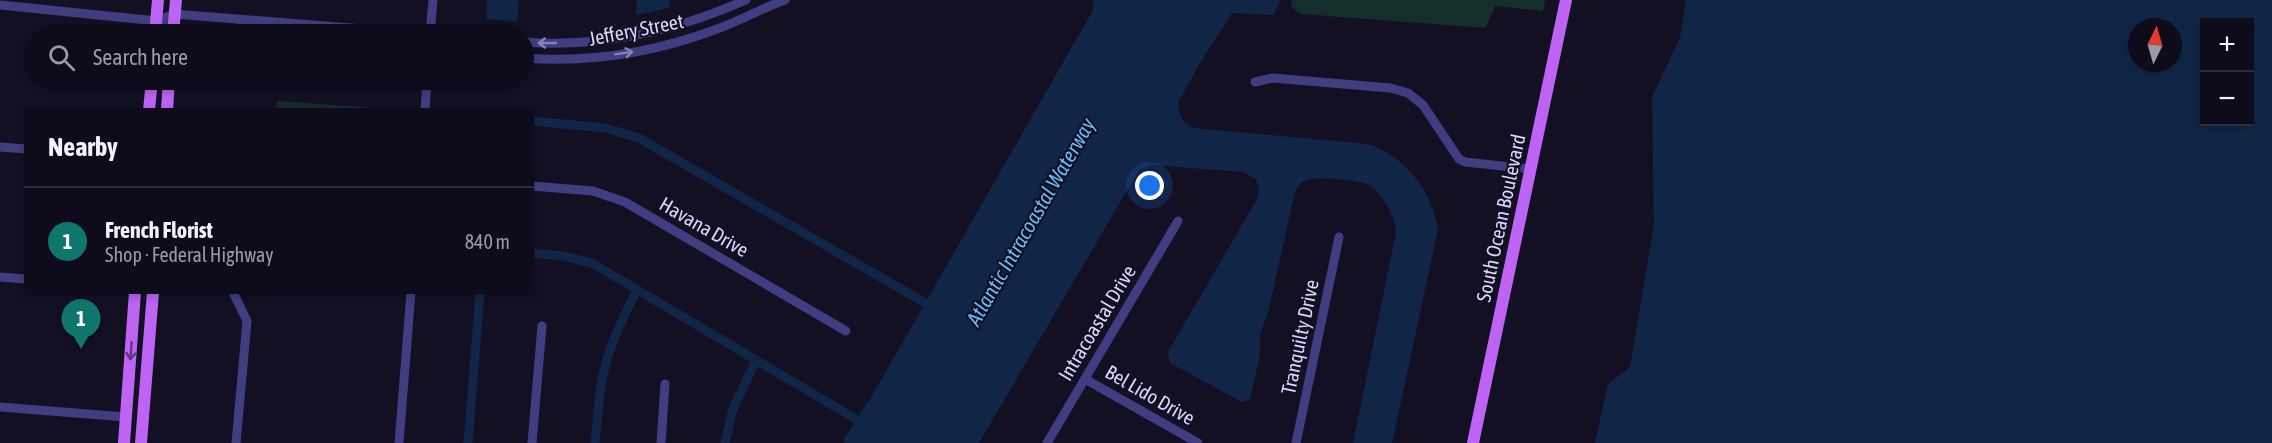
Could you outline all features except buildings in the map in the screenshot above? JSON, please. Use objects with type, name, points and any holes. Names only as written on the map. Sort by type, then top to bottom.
[{"type":"main road","points":[[157,24],[158,0]]},
{"type":"main road","points":[[173,24],[176,0]]},
{"type":"main road","name":"South Ocean Boulevard","points":[[1473,443],[1566,0]]},
{"type":"main road","points":[[149,108],[151,90]]},
{"type":"main road","points":[[167,108],[168,90]]},
{"type":"main road","points":[[124,443],[135,294]]},
{"type":"main road","points":[[142,294],[151,321]]},
{"type":"main road","points":[[141,443],[153,294]]},
{"type":"street","points":[[429,24],[433,0]]},
{"type":"street","name":"Jeffery Street","points":[[534,42],[573,43],[653,32],[714,14],[746,0]]},
{"type":"street","name":"Jeffery Street","points":[[534,58],[574,58],[642,50],[719,29],[785,0]]},
{"type":"street","points":[[0,5],[157,21],[174,14],[295,24]]},
{"type":"street","points":[[242,20],[242,24]]},
{"type":"street","points":[[157,21],[161,24]]},
{"type":"street","points":[[573,43],[574,58]]},
{"type":"street","points":[[1255,82],[1273,78],[1390,87],[1402,90],[1423,105],[1460,159],[1471,164],[1531,169]]},
{"type":"street","points":[[425,108],[426,90]]},
{"type":"street","points":[[0,147],[24,149]]},
{"type":"street","name":"Havana Drive","points":[[534,186],[593,191],[625,202],[846,331]]},
{"type":"street","name":"Intracoastal Drive","points":[[1047,443],[1178,221]]},
{"type":"street","name":"Tranquilty Drive","points":[[1296,443],[1340,237]]},
{"type":"street","points":[[0,277],[24,279]]},
{"type":"street","points":[[399,443],[411,294]]},
{"type":"street","points":[[234,295],[246,321],[236,443]]},
{"type":"street","points":[[532,443],[542,326]]},
{"type":"street","name":"Bel Lido Drive","points":[[1085,379],[1198,443]]},
{"type":"street","points":[[661,443],[665,384]]},
{"type":"street","points":[[0,407],[126,417]]},
{"type":"green space","points":[[1292,0],[1545,0],[1543,11],[1495,6],[1486,28],[1301,14],[1291,7]]},
{"type":"green space","points":[[277,101],[375,108],[276,108]]},
{"type":"water","points":[[487,0],[519,0],[517,22],[486,19]]},
{"type":"water","points":[[637,0],[670,0],[669,8],[636,15]]},
{"type":"water","name":"Atlantic Intracoastal Waterway","points":[[1094,0],[1280,0],[1274,15],[1232,13],[1178,102],[1184,122],[1193,128],[1368,144],[1394,157],[1415,177],[1430,201],[1438,229],[1392,443],[1353,443],[1396,233],[1391,214],[1379,194],[1364,183],[1326,178],[1304,181],[1295,191],[1269,309],[1260,335],[1260,355],[1250,399],[1242,402],[1170,363],[1168,352],[1256,201],[1259,190],[1256,179],[1243,172],[1151,165],[1139,170],[979,443],[844,443],[845,437],[873,394],[1092,12]]},
{"type":"water","points":[[1686,0],[2272,0],[2272,443],[1595,443],[1608,384],[1630,367],[1654,225],[1652,97],[1680,38]]},
{"type":"waterway","points":[[534,121],[605,128],[639,138],[934,308]]},
{"type":"waterway","points":[[534,253],[562,256],[592,263],[866,425]]},
{"type":"waterway","points":[[595,443],[604,369],[617,332],[637,290]]},
{"type":"waterway","points":[[468,443],[480,294]]},
{"type":"waterway","points":[[725,443],[733,409],[756,360]]},
{"type":"place","name":"French Florist","points":[[81,349]]}]
